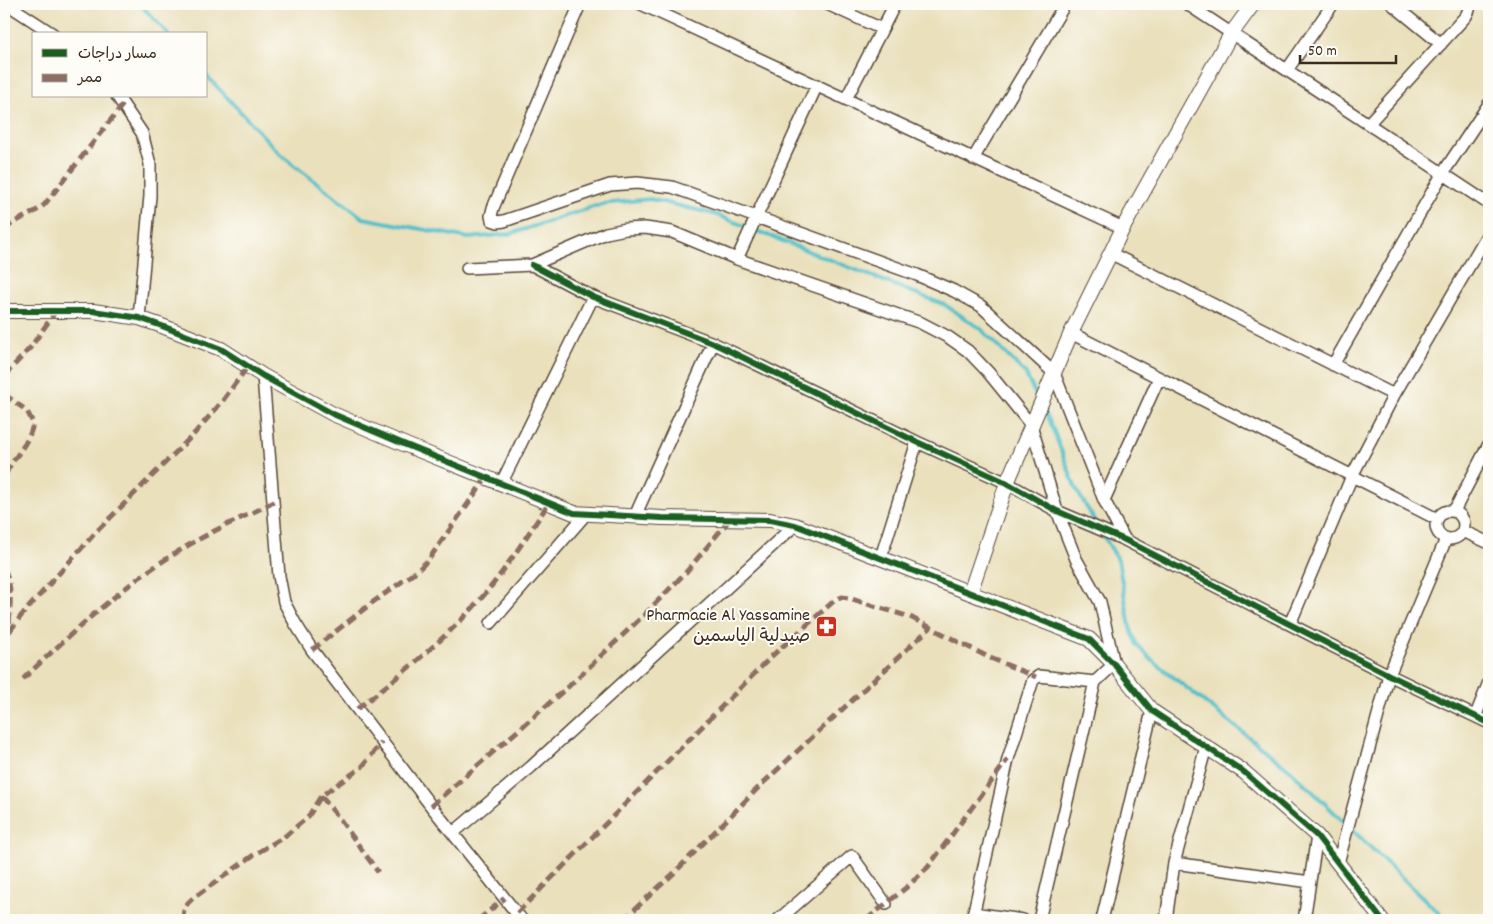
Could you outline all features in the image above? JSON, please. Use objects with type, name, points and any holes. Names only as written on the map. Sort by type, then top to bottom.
[{"type":"street","points":[[7,4],[50,32]]},
{"type":"street","points":[[580,4],[493,208],[492,220],[504,221],[610,186],[637,183],[672,188],[954,291],[981,306],[1051,379],[1104,500],[1125,540]]},
{"type":"street","points":[[642,4],[1123,228]]},
{"type":"street","points":[[827,4],[882,29]]},
{"type":"street","points":[[846,99],[895,4]]},
{"type":"street","points":[[973,159],[1065,4]]},
{"type":"street","points":[[1187,4],[1489,204]]},
{"type":"street","points":[[970,593],[1006,483],[1071,333],[1123,228],[1231,34],[1253,4]]},
{"type":"street","points":[[1286,70],[1333,4]]},
{"type":"street","points":[[1392,4],[1441,44]]},
{"type":"street","points":[[1368,124],[1466,16],[1470,4]]},
{"type":"street","points":[[737,259],[817,85]]},
{"type":"street","points":[[119,98],[142,133],[150,164],[150,196],[139,318]]},
{"type":"street","points":[[1333,365],[1443,173],[1489,104]]},
{"type":"street","points":[[467,268],[532,264],[606,233],[646,228],[672,232],[737,259],[921,323],[948,337],[968,351],[1034,420],[1057,511],[1076,559],[1100,602],[1114,664]]},
{"type":"street","points":[[1290,624],[1352,476],[1394,395],[1489,232]]},
{"type":"street","points":[[1110,253],[1394,395]]},
{"type":"street","points":[[532,264],[592,297],[714,343],[917,442],[1006,483],[1057,511],[1125,540],[1489,723]]},
{"type":"street","points":[[501,484],[592,297]]},
{"type":"street","points":[[4,311],[93,312],[139,318],[220,349],[333,414],[574,513],[770,520],[795,525],[1089,639],[1114,664],[1152,711],[1244,772],[1317,836],[1382,920]]},
{"type":"street","points":[[1071,333],[1436,519]]},
{"type":"street","points":[[635,516],[714,343]]},
{"type":"street","points":[[264,376],[279,576],[284,602],[312,650],[522,920]]},
{"type":"street","points":[[1104,500],[1158,378]]},
{"type":"street","points":[[881,557],[917,442]]},
{"type":"street","points":[[1454,511],[1489,444]]},
{"type":"street","points":[[1454,511],[1462,517],[1464,522],[1463,532],[1456,538],[1446,539],[1438,534],[1435,524],[1436,519],[1444,512],[1454,511]]},
{"type":"street","points":[[491,624],[586,514]]},
{"type":"street","points":[[453,833],[538,760],[795,525]]},
{"type":"street","points":[[1463,532],[1489,543]]},
{"type":"street","points":[[1338,863],[1389,674],[1446,539]]},
{"type":"street","points":[[1039,920],[1095,682],[1114,664]]},
{"type":"street","points":[[1023,920],[972,917],[1008,759],[1033,680],[1039,676],[1095,682]]},
{"type":"street","points":[[1476,715],[1489,682]]},
{"type":"street","points":[[1102,920],[1152,711]]},
{"type":"street","points":[[1166,920],[1174,863],[1206,747]]},
{"type":"street","points":[[1304,920],[1317,836]]},
{"type":"street","points":[[778,920],[852,856],[886,904]]},
{"type":"street","points":[[1174,863],[1310,882]]},
{"type":"waterway","points":[[140,4],[166,32]]},
{"type":"waterway","points":[[208,77],[282,156],[363,218],[469,238],[510,234],[602,204],[650,199],[714,214],[945,305],[981,329],[1025,373],[1038,399]]},
{"type":"waterway","points":[[1043,409],[1051,424],[1076,489],[1097,525]]},
{"type":"waterway","points":[[1102,533],[1118,560],[1130,627],[1137,645],[1153,661],[1289,769],[1441,915],[1457,920]]},
{"type":"marked path","points":[[4,230],[45,204],[124,103]]},
{"type":"marked path","points":[[4,376],[30,348],[56,311]]},
{"type":"marked path","points":[[4,646],[9,632],[21,616],[96,532],[193,435],[221,403],[248,366]]},
{"type":"marked path","points":[[4,394],[27,411],[33,423],[28,438],[4,478]]},
{"type":"marked path","points":[[312,650],[373,602],[417,571],[429,559],[486,478]]},
{"type":"marked path","points":[[23,679],[98,611],[137,579],[202,538],[274,502]]},
{"type":"marked path","points":[[357,709],[426,653],[477,603],[510,561],[549,503]]},
{"type":"marked path","points":[[431,806],[569,686],[645,614],[687,571],[731,518]]},
{"type":"marked path","points":[[4,569],[10,591],[9,631]]},
{"type":"marked path","points":[[517,913],[773,655],[835,600],[842,597],[848,598],[910,617],[988,657],[1036,677]]},
{"type":"marked path","points":[[623,920],[673,874],[762,784],[931,627]]},
{"type":"marked path","points":[[184,920],[185,908],[192,899],[255,854],[284,837],[308,817],[321,796],[362,767],[382,742]]},
{"type":"marked path","points":[[866,920],[928,867],[1008,759]]},
{"type":"marked path","points":[[321,796],[378,872]]},
{"type":"marked path","points":[[478,920],[505,898]]},
{"type":"cycle path","points":[[532,265],[593,297],[713,343],[917,442],[1007,483],[1057,511],[1125,540],[1389,675],[1489,723]]},
{"type":"cycle path","points":[[4,311],[93,311],[139,318],[221,349],[263,376],[333,414],[574,513],[662,518],[770,520],[795,525],[1089,639],[1114,664],[1152,711],[1244,772],[1317,836],[1382,920]]},
{"type":"place","name":"Pharmacie Al Yassamine صيدلية الياسمين","points":[[826,626]]}]
